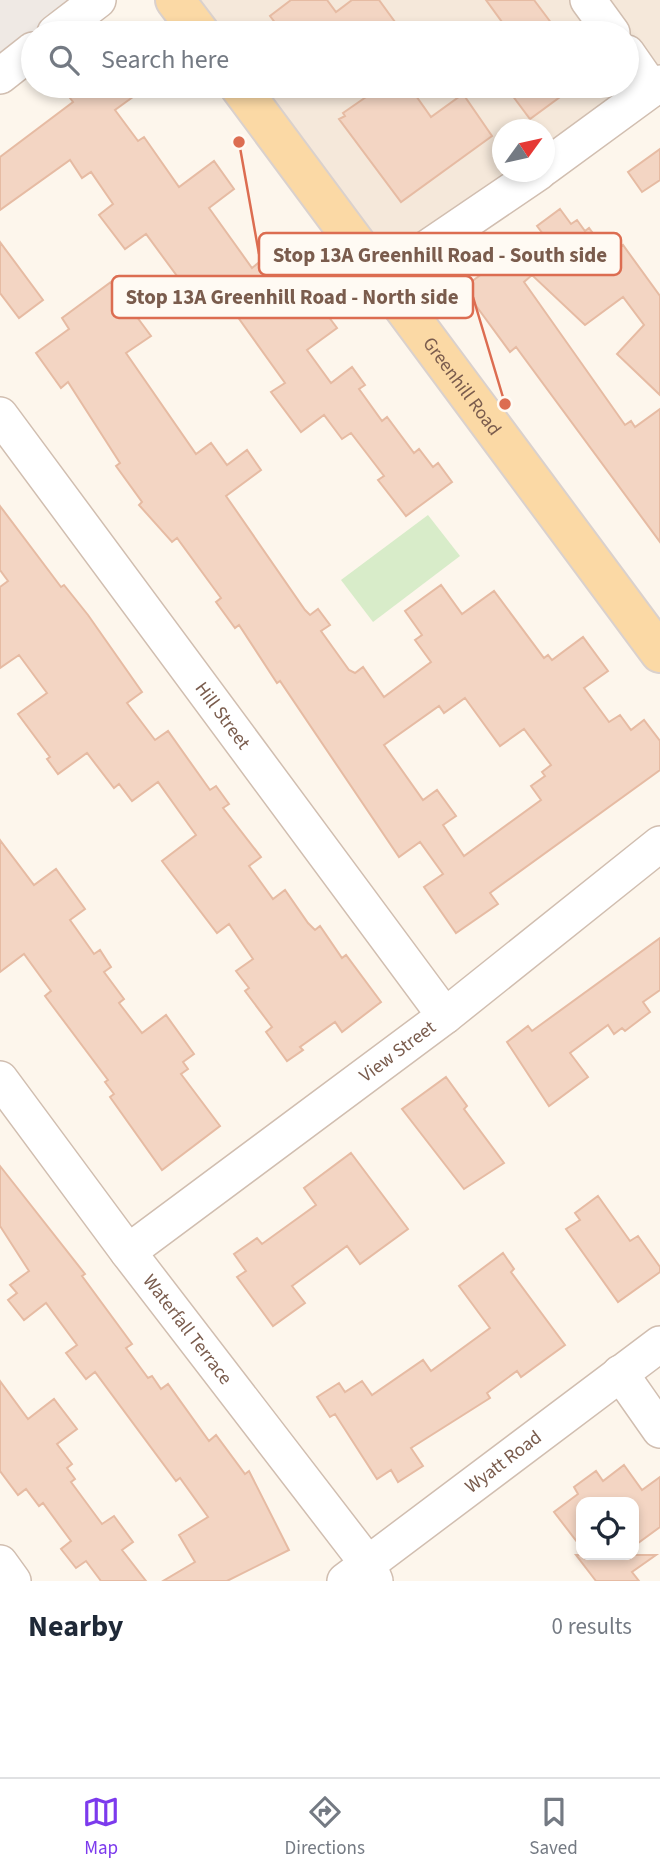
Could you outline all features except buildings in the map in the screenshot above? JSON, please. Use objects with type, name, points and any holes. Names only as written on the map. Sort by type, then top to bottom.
[{"type":"main road","points":[[176,0],[191,21]]},
{"type":"main road","name":"Greenhill Road","points":[[248,98],[660,653]]},
{"type":"street","points":[[71,21],[98,0]]},
{"type":"street","points":[[588,0],[603,21]]},
{"type":"street","points":[[0,76],[21,59]]},
{"type":"street","points":[[555,160],[656,86],[639,67]]},
{"type":"street","points":[[383,278],[524,182]]},
{"type":"street","name":"Hill Street","points":[[0,415],[445,1016]]},
{"type":"street","name":"View Street","points":[[128,1252],[445,1016],[660,844]]},
{"type":"street","name":"Waterfall Terrace","points":[[0,1079],[363,1575]]},
{"type":"street","name":"Wyatt Road","points":[[363,1575],[660,1343]]},
{"type":"street","points":[[620,1373],[660,1430]]},
{"type":"street","points":[[0,1563],[13,1581]]},
{"type":"shaded area","points":[[0,0],[98,0],[71,21],[21,21],[21,49],[0,76]]},
{"type":"shaded area","points":[[175,0],[660,0],[660,83],[555,161],[555,119],[492,119],[492,182],[524,182],[383,278],[248,98],[639,98],[639,21],[191,21]]},
{"type":"green space","points":[[428,515],[460,556],[373,622],[341,580]]},
{"type":"place","name":"Stop 13A Greenhill Road - South side","points":[[239,142]]},
{"type":"place","name":"Stop 13A Greenhill Road - North side","points":[[505,404]]}]
